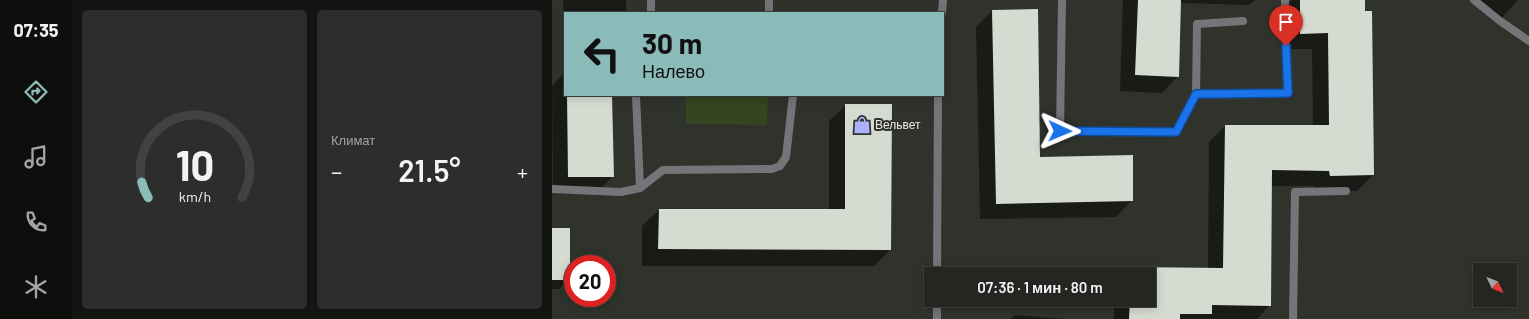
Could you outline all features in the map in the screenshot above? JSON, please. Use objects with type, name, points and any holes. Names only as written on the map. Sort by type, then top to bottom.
[{"type":"street","points":[[651,0],[651,12]]},
{"type":"street","points":[[769,0],[769,12]]},
{"type":"street","points":[[942,12],[943,0]]},
{"type":"street","points":[[1062,0],[1060,131],[1176,132],[1196,94],[1197,24],[1243,21]]},
{"type":"street","points":[[1196,94],[1288,93],[1285,0]]},
{"type":"street","points":[[1474,0],[1500,21],[1529,41]]},
{"type":"street","points":[[636,96],[640,188]]},
{"type":"street","points":[[552,189],[621,192],[640,188],[663,170],[772,169],[780,166],[786,158],[793,96]]},
{"type":"street","points":[[937,267],[938,96]]},
{"type":"street","points":[[1293,319],[1295,192],[1346,192]]},
{"type":"street","points":[[937,307],[937,319]]},
{"type":"green space","points":[[686,96],[768,96],[767,125],[686,124]]},
{"type":"building","points":[[1138,0],[1181,0],[1179,77],[1135,75]]},
{"type":"building","points":[[1300,0],[1365,0],[1365,11],[1372,11],[1374,175],[1330,176],[1329,171],[1272,170],[1271,306],[1212,305],[1212,314],[1180,314],[1180,319],[1129,319],[1130,307],[1156,307],[1156,267],[1223,268],[1225,125],[1329,125],[1328,33],[1300,34]]},
{"type":"building","points":[[1038,9],[1040,157],[1133,155],[1133,201],[996,204],[992,10]]},
{"type":"building","points":[[567,96],[612,96],[614,177],[568,177]]},
{"type":"building","points":[[845,104],[892,104],[891,250],[658,249],[659,209],[845,209]]},
{"type":"building","points":[[552,228],[570,228],[570,255],[564,255],[564,280],[552,280]]},
{"type":"place","name":"Вельвет","points":[[862,125]]},
{"type":"route","points":[[1060,131],[1176,132],[1196,94],[1288,93],[1286,46]]}]
